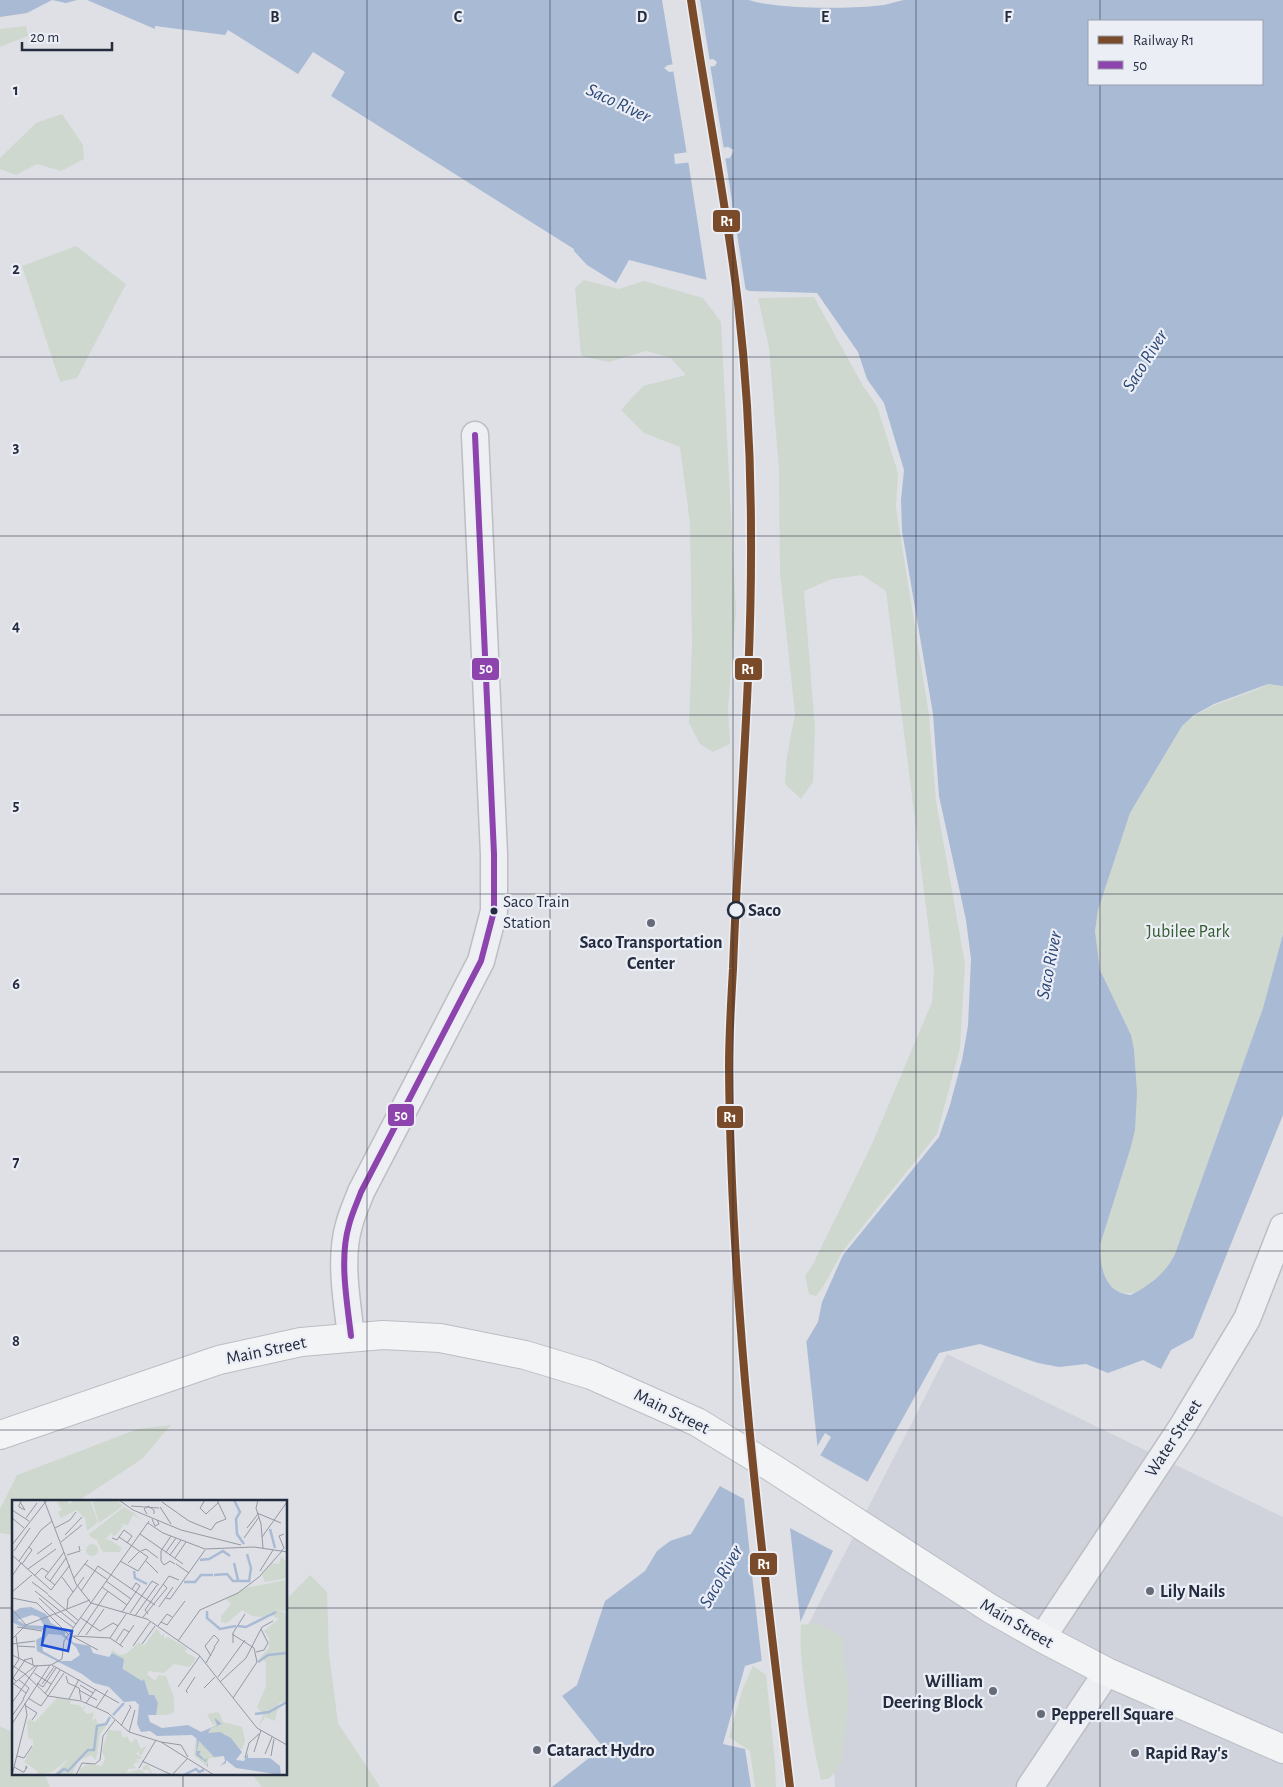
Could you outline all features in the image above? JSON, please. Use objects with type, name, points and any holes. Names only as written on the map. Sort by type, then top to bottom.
[{"type":"main road","name":"Main Street","points":[[0,1435],[220,1360],[269,1347],[351,1336],[383,1335],[464,1341],[550,1362],[636,1393],[697,1422],[732,1442],[991,1609],[1042,1638],[1107,1672],[1283,1749]]},
{"type":"street","points":[[351,1336],[346,1280],[348,1226],[361,1192],[481,961],[494,911],[494,854],[475,436]]},
{"type":"street","name":"Water Street","points":[[1042,1638],[1182,1426],[1248,1319],[1283,1227]]},
{"type":"street","points":[[1030,1787],[1107,1672]]},
{"type":"shaded area","points":[[947,1354],[1283,1517],[1283,1787],[835,1787],[829,1653],[805,1631]]},
{"type":"green space","points":[[26,26],[28,36],[0,47],[0,29]]},
{"type":"green space","points":[[62,114],[83,145],[84,159],[61,171],[37,164],[16,175],[0,169],[0,158],[36,123]]},
{"type":"green space","points":[[76,246],[126,284],[77,378],[60,382],[22,266]]},
{"type":"green space","points":[[584,280],[619,289],[644,281],[703,298],[721,322],[736,611],[728,708],[730,744],[713,752],[700,744],[689,723],[692,645],[690,523],[680,447],[644,433],[621,410],[643,386],[686,375],[671,358],[646,351],[609,362],[581,356],[575,288]]},
{"type":"green space","points":[[814,297],[863,386],[877,406],[898,473],[896,508],[929,715],[936,801],[965,964],[960,1048],[937,1134],[842,1252],[816,1296],[809,1294],[805,1276],[813,1264],[872,1144],[932,1002],[934,970],[886,591],[862,575],[832,579],[804,591],[815,728],[813,782],[801,799],[785,784],[787,756],[795,714],[780,573],[779,470],[769,348],[758,298]]},
{"type":"green space","name":"Jubilee Park","points":[[1268,684],[1283,686],[1283,934],[1263,1008],[1175,1254],[1165,1270],[1153,1283],[1140,1291],[1128,1293],[1117,1291],[1108,1282],[1102,1267],[1100,1245],[1130,1150],[1131,1035],[1100,970],[1095,931],[1098,910],[1130,813],[1182,726],[1201,712]]},
{"type":"green space","points":[[171,1425],[142,1459],[80,1500],[12,1500],[12,1535],[0,1533],[0,1509],[17,1475],[138,1429]]},
{"type":"green space","points":[[310,1575],[327,1592],[329,1654],[338,1723],[380,1787],[262,1787],[252,1774],[288,1774],[288,1598]]},
{"type":"green space","points":[[817,1623],[844,1637],[844,1661],[849,1692],[842,1763],[830,1778],[821,1780],[807,1703],[799,1625]]},
{"type":"green space","points":[[753,1666],[766,1675],[776,1787],[755,1787],[750,1751],[729,1737],[743,1688]]},
{"type":"green space","points":[[0,1726],[12,1732],[12,1774],[44,1774],[50,1787],[0,1787]]},
{"type":"water","points":[[0,0],[52,0],[27,13],[0,17]]},
{"type":"water","points":[[52,0],[77,0],[66,3]]},
{"type":"water","name":"Saco River","points":[[87,0],[749,0],[792,7],[846,8],[878,6],[904,0],[1283,0],[1283,686],[1268,684],[1214,704],[1194,715],[1182,726],[1130,813],[1098,910],[1095,931],[1100,970],[1131,1035],[1137,1093],[1135,1130],[1100,1245],[1103,1270],[1109,1284],[1122,1293],[1131,1295],[1151,1283],[1162,1273],[1175,1254],[1263,1008],[1283,934],[1283,1115],[1193,1338],[1171,1350],[1161,1369],[1143,1360],[1108,1373],[1086,1364],[1059,1367],[1038,1363],[980,1344],[939,1353],[868,1481],[831,1555],[799,1625],[797,1650],[745,1666],[723,1744],[745,1749],[751,1787],[552,1787],[603,1747],[562,1696],[577,1685],[605,1601],[645,1571],[657,1551],[670,1541],[691,1534],[818,1322],[822,1302],[843,1255],[939,1137],[962,1060],[968,1026],[971,959],[966,920],[939,796],[933,714],[902,531],[901,500],[904,470],[884,403],[867,379],[858,352],[817,293],[750,291],[629,260],[616,283],[587,265],[574,249],[331,96],[345,72],[313,52],[298,74],[228,30],[225,35],[155,26],[155,29]],"holes":[[[713,59],[717,62],[715,66],[669,72],[664,68],[668,65]],[[728,147],[734,150],[730,158],[675,164],[674,154]],[[825,1433],[831,1437],[753,1570],[747,1566]]]},
{"type":"pier","points":[[662,0],[700,0],[710,62],[673,67]]},
{"type":"pier","points":[[710,64],[724,150],[687,155],[673,69]]},
{"type":"pier","points":[[725,156],[746,292],[707,283],[688,160]]},
{"type":"pier","points":[[806,1338],[818,1451],[751,1565],[744,1499],[718,1485]]},
{"type":"pier","points":[[818,1454],[870,1483],[835,1552],[790,1528],[801,1626],[800,1651],[762,1663],[751,1566]]},
{"type":"rail line","name":"R1","points":[[691,0],[733,265],[744,362],[748,420],[751,591],[730,1031],[731,1158],[735,1249],[749,1429],[790,1787]]},
{"type":"transit line","name":"50","points":[[351,1336],[344,1266],[346,1238],[352,1216],[361,1192],[481,961],[494,911],[494,854],[475,435]]},
{"type":"place","name":"Saco","points":[[736,910]]},
{"type":"place","name":"Saco Train Station","points":[[494,911]]},
{"type":"place","name":"Saco Transportation Center","points":[[651,923]]},
{"type":"place","name":"Lily Nails","points":[[1150,1591]]},
{"type":"place","name":"William Deering Block","points":[[993,1691]]},
{"type":"place","name":"Pepperell Square","points":[[1041,1714]]},
{"type":"place","name":"Cataract Hydro","points":[[537,1750]]},
{"type":"place","name":"Rapid Ray's","points":[[1135,1753]]}]
